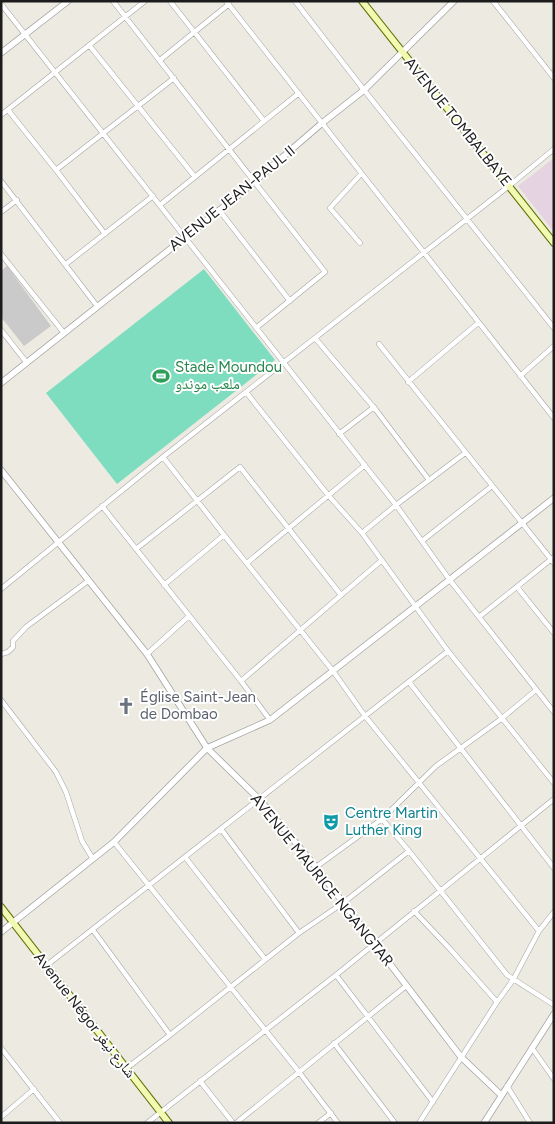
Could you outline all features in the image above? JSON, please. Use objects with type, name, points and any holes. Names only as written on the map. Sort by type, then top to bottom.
[{"type":"main road","name":"AVENUE TOMBALBAYE","points":[[362,1],[554,243]]},
{"type":"main road","name":"Avenue Négor شارع نيغر","points":[[1,907],[169,1123]]},
{"type":"street","points":[[1,54],[68,1]]},
{"type":"street","points":[[113,1],[325,272],[256,328]]},
{"type":"street","points":[[1,115],[145,1]]},
{"type":"street","points":[[170,1],[264,121]]},
{"type":"street","points":[[295,1],[554,328]]},
{"type":"street","name":"AVENUE JEAN-PAUL II","points":[[1,383],[255,182],[321,124],[364,90],[454,1]]},
{"type":"street","points":[[493,1],[554,78]]},
{"type":"street","points":[[160,60],[228,3],[321,124],[554,418]]},
{"type":"street","points":[[1,4],[396,505],[479,617],[554,712]]},
{"type":"street","points":[[89,46],[195,177]]},
{"type":"street","points":[[56,170],[174,78]]},
{"type":"street","points":[[160,205],[299,93]]},
{"type":"street","points":[[8,110],[105,234]]},
{"type":"street","points":[[1,589],[163,457],[554,149]]},
{"type":"street","points":[[360,243],[330,208],[361,174]]},
{"type":"street","points":[[1,181],[97,306]]},
{"type":"street","points":[[66,264],[153,196]]},
{"type":"street","points":[[1,212],[17,200]]},
{"type":"street","points":[[219,210],[290,301]]},
{"type":"street","points":[[1,254],[64,333]]},
{"type":"street","points":[[408,382],[478,323]]},
{"type":"street","points":[[1,330],[27,363]]},
{"type":"street","points":[[315,338],[374,407],[428,480]]},
{"type":"street","points":[[378,344],[553,560],[479,617]]},
{"type":"street","points":[[520,376],[554,346]]},
{"type":"street","points":[[246,392],[328,496],[362,533],[448,651],[554,783]]},
{"type":"street","points":[[339,434],[374,407]]},
{"type":"street","points":[[362,533],[465,453]]},
{"type":"street","points":[[163,457],[301,630],[366,716],[539,931]]},
{"type":"street","points":[[246,563],[365,466]]},
{"type":"street","points":[[136,549],[240,467],[341,596]]},
{"type":"street","name":"AVENUE MAURICE NGANGTAR","points":[[1,470],[147,654],[207,748],[259,798],[316,868],[461,1058],[501,1095]]},
{"type":"street","points":[[422,540],[492,486]]},
{"type":"street","points":[[1,932],[114,842],[207,748],[270,720],[554,498]]},
{"type":"street","points":[[102,506],[270,720]]},
{"type":"street","points":[[164,585],[224,535]]},
{"type":"street","points":[[241,681],[382,560]]},
{"type":"street","points":[[1,654],[12,647],[13,640],[26,627],[88,581]]},
{"type":"street","points":[[517,587],[554,633]]},
{"type":"street","points":[[147,654],[189,616]]},
{"type":"street","points":[[47,965],[448,651]]},
{"type":"street","points":[[409,682],[554,868]]},
{"type":"street","points":[[316,868],[382,819],[436,766],[502,719],[536,690]]},
{"type":"street","points":[[1,700],[56,772],[66,792],[82,841],[93,859]]},
{"type":"street","points":[[147,1123],[336,975],[554,799]]},
{"type":"street","points":[[382,819],[409,850],[495,961],[513,980],[554,1004]]},
{"type":"street","points":[[221,829],[299,932]]},
{"type":"street","points":[[114,842],[265,1029],[338,1123]]},
{"type":"street","points":[[127,1068],[299,932],[343,903],[409,850]]},
{"type":"street","points":[[185,857],[265,959]]},
{"type":"street","points":[[414,911],[497,1002]]},
{"type":"street","points":[[419,1123],[513,980],[539,931],[554,912]]},
{"type":"street","points":[[93,930],[170,1035]]},
{"type":"street","points":[[336,975],[433,1102]]},
{"type":"street","points":[[200,1080],[235,1123],[406,986]]},
{"type":"street","points":[[484,1123],[554,1014]]},
{"type":"street","points":[[334,1043],[396,1123]]},
{"type":"street","points":[[532,1048],[554,1080]]},
{"type":"street","points":[[2,1050],[60,1123]]},
{"type":"street","points":[[507,1086],[530,1123]]},
{"type":"street","points":[[1,1117],[34,1089]]},
{"type":"street","points":[[318,1123],[331,1113]]},
{"type":"shaded area","points":[[554,158],[554,232],[518,186]]},
{"type":"shaded area","points":[[7,266],[51,326],[24,346],[1,317],[1,271]]},
{"type":"green space","name":"Stade Moundou ملعب موندو","points":[[204,269],[275,360],[117,484],[46,393]]},
{"type":"place","name":"Stade Moundou ملعب موندو","points":[[161,376]]},
{"type":"place","name":"Église Saint-Jean de Dombao","points":[[126,706]]},
{"type":"place","name":"Centre Martin Luther King","points":[[331,822]]}]
